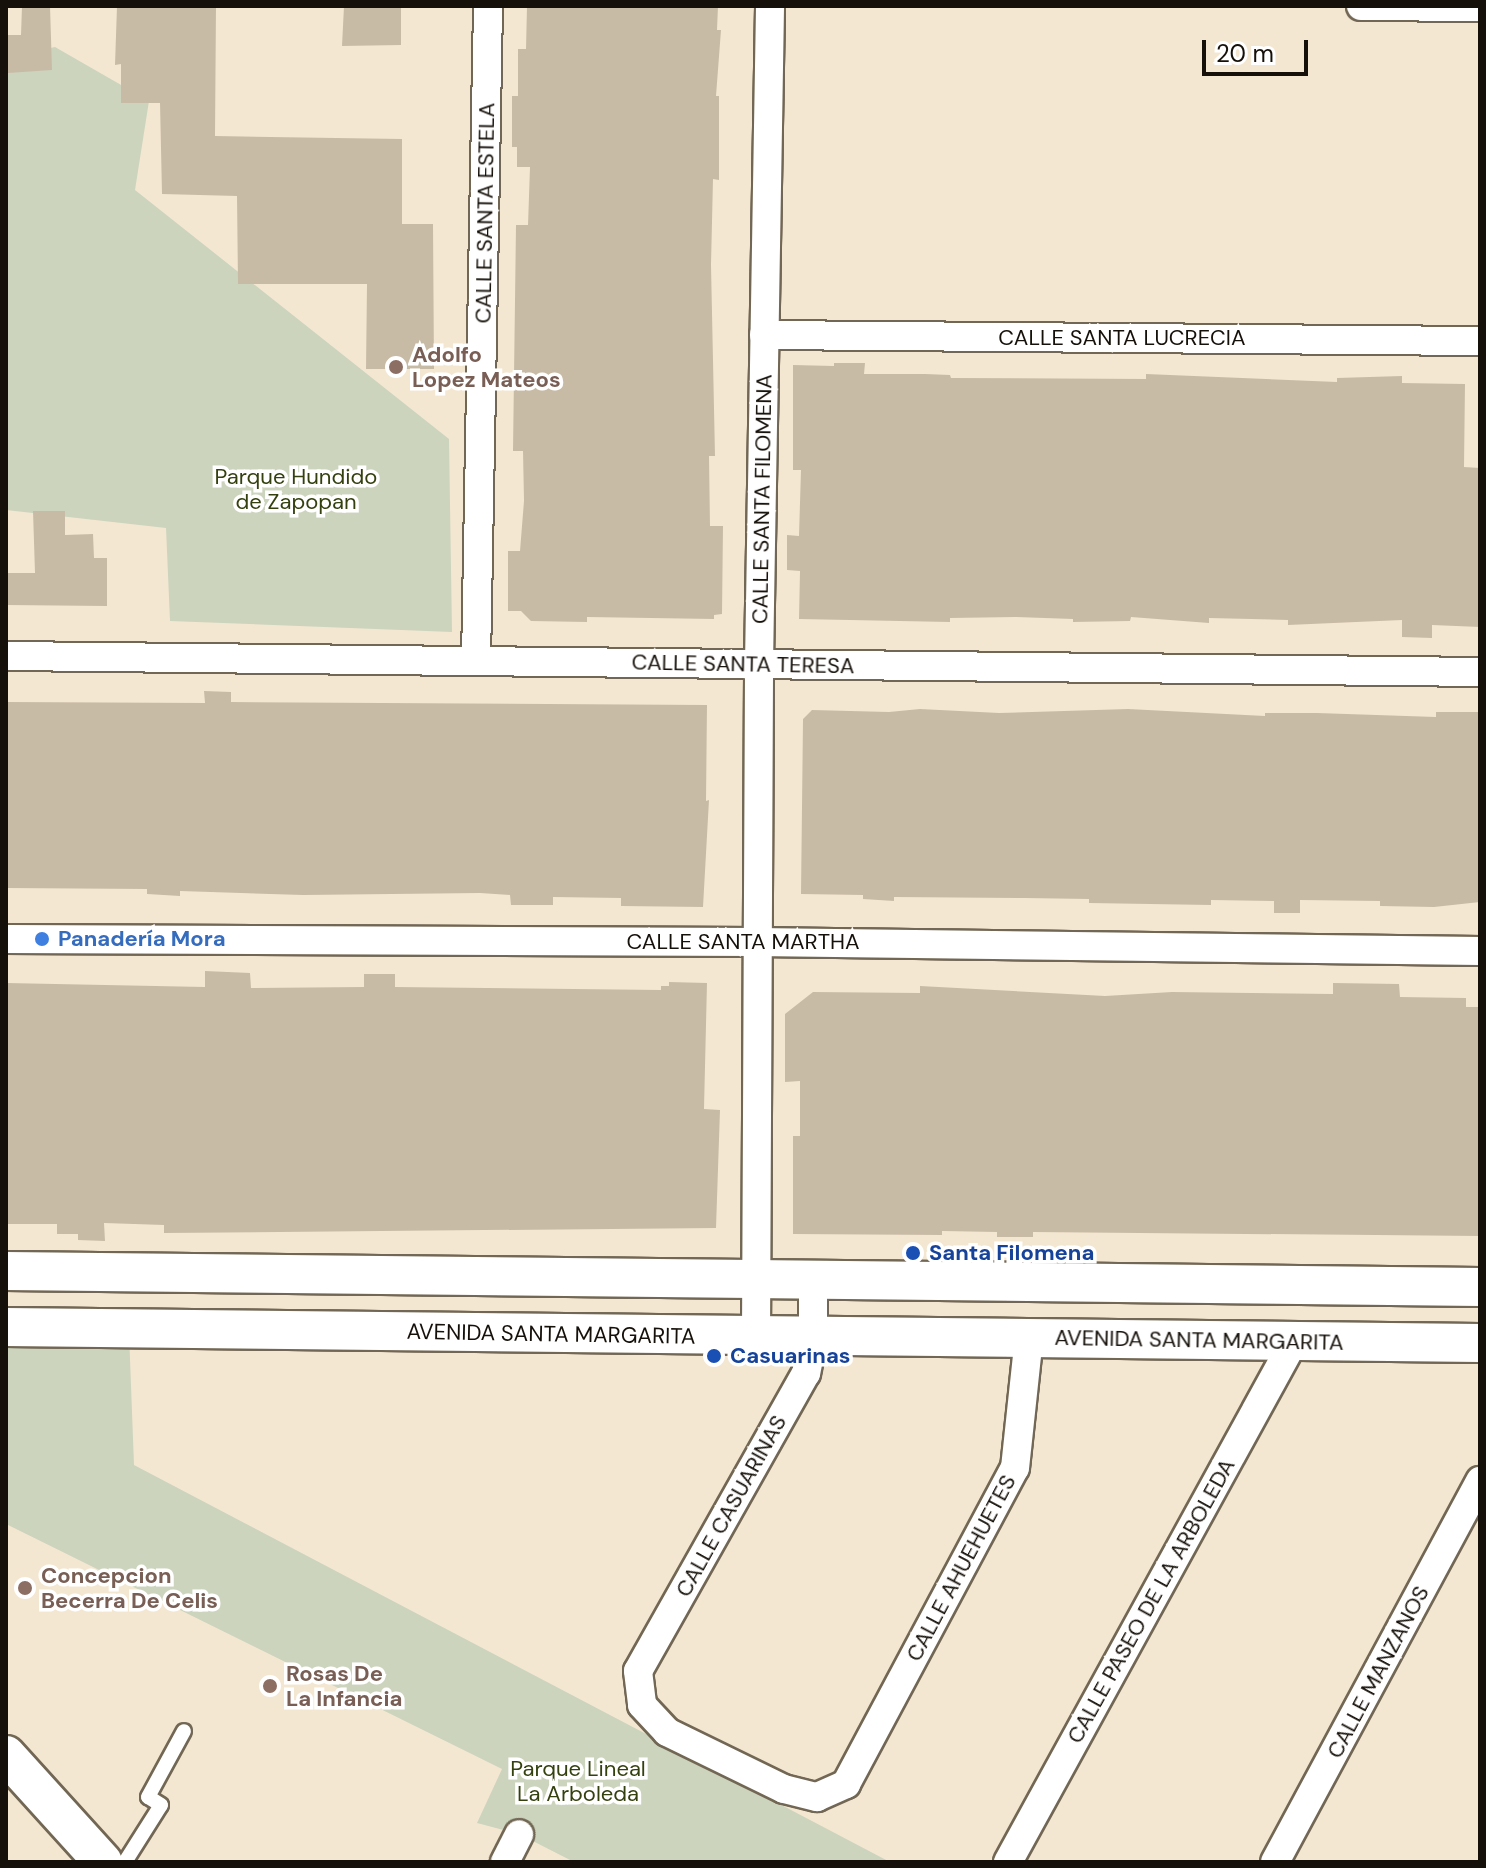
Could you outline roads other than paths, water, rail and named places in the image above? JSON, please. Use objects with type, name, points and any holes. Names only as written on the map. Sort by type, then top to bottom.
[{"type":"main road","points":[[6,1271],[1480,1287]]},
{"type":"main road","name":"AVENIDA SANTA MARGARITA","points":[[6,1327],[1480,1343]]},
{"type":"main road","points":[[6,1755],[103,1862]]},
{"type":"street","name":"CALLE SANTA ESTELA","points":[[476,661],[488,6]]},
{"type":"street","name":"CALLE SANTA FILOMENA","points":[[756,1337],[756,942],[770,6]]},
{"type":"street","points":[[1361,6],[1480,7]]},
{"type":"street","name":"CALLE SANTA LUCRECIA","points":[[764,335],[1480,341]]},
{"type":"street","name":"CALLE SANTA TERESA","points":[[6,656],[1480,672]]},
{"type":"street","name":"CALLE SANTA MARTHA","points":[[6,939],[756,942],[1480,951]]},
{"type":"street","name":"CALLE CASUARINAS","points":[[813,1280],[813,1338],[806,1373],[638,1671],[642,1705],[667,1732],[784,1789],[817,1797],[846,1784]]},
{"type":"street","name":"CALLE AHUEHUETES","points":[[846,1784],[1015,1468],[1029,1338]]},
{"type":"street","name":"CALLE PASEO DE LA ARBOLEDA","points":[[1008,1862],[1294,1341]]},
{"type":"street","name":"CALLE MANZANOS","points":[[1275,1862],[1480,1481]]},
{"type":"street","points":[[505,1862],[519,1834]]},
{"type":"lane","points":[[125,1862],[161,1805],[148,1797],[184,1731]]},
{"type":"place","name":"Adolfo Lopez Mateos","points":[[396,367]]},
{"type":"place","name":"Panadería Mora","points":[[42,939]]},
{"type":"place","name":"Santa Filomena","points":[[913,1253]]},
{"type":"place","name":"Casuarinas","points":[[714,1356]]},
{"type":"place","name":"Concepcion Becerra De Celis","points":[[25,1588]]},
{"type":"place","name":"Rosas De La Infancia","points":[[270,1686]]},
{"type":"park label","name":"Parque Hundido de Zapopan","points":[[296,488]]},
{"type":"park label","name":"Parque Lineal La Arboleda","points":[[578,1780]]}]
